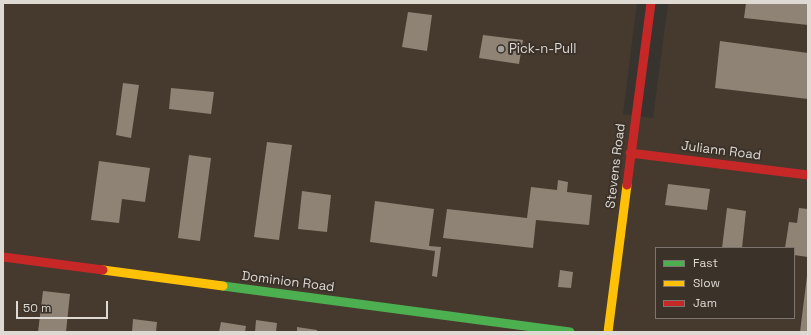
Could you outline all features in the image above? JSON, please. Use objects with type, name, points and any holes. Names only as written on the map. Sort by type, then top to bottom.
[{"type":"street","name":"Stevens Road","points":[[608,332],[630,153],[651,3]]},
{"type":"street","name":"Juliann Road","points":[[630,153],[808,175]]},
{"type":"street","name":"Dominion Road","points":[[3,256],[570,332]]},
{"type":"shaded area","points":[[3,3],[637,3],[623,114],[653,118],[668,3],[808,3],[808,332],[3,332]]},
{"type":"building","points":[[746,3],[808,3],[808,25],[744,18]]},
{"type":"building","points":[[408,12],[432,15],[427,51],[402,47]]},
{"type":"building","name":"Pick-n-Pull","points":[[483,35],[523,40],[519,64],[479,58]]},
{"type":"building","points":[[720,41],[808,53],[808,99],[715,88]]},
{"type":"building","points":[[123,83],[139,85],[131,138],[116,135]]},
{"type":"building","points":[[171,88],[214,92],[211,114],[169,109]]},
{"type":"building","points":[[267,142],[292,145],[279,240],[254,237]]},
{"type":"building","points":[[189,155],[211,158],[200,241],[178,238]]},
{"type":"building","points":[[99,161],[150,168],[145,202],[122,199],[119,223],[91,220]]},
{"type":"building","points":[[558,180],[568,182],[567,192],[592,195],[589,225],[536,220],[533,248],[443,238],[447,209],[527,218],[531,187],[557,190]]},
{"type":"building","points":[[668,184],[710,189],[707,210],[665,205]]},
{"type":"building","points":[[302,191],[331,195],[327,232],[298,229]]},
{"type":"building","points":[[375,201],[434,209],[429,246],[441,247],[437,277],[432,276],[435,251],[370,242]]},
{"type":"building","points":[[727,208],[746,211],[742,247],[722,247]]},
{"type":"building","points":[[799,208],[808,209],[808,257],[795,255],[795,247],[785,247],[789,222],[797,223]]},
{"type":"building","points":[[560,270],[573,272],[571,288],[558,287]]},
{"type":"building","points":[[807,276],[808,332],[800,332]]},
{"type":"building","points":[[43,291],[70,294],[66,332],[38,332]]},
{"type":"building","points":[[133,319],[157,322],[156,332],[132,332]]},
{"type":"building","points":[[256,320],[277,323],[276,332],[255,332]]},
{"type":"building","points":[[221,322],[246,326],[245,332],[219,332]]},
{"type":"building","points":[[297,327],[317,330],[317,332],[297,332]]},
{"type":"traffic: fast","points":[[223,286],[570,332]]},
{"type":"traffic: slow","points":[[608,332],[627,185]]},
{"type":"traffic: slow","points":[[103,270],[223,286]]},
{"type":"traffic: jam","points":[[627,185],[651,3]]},
{"type":"traffic: jam","points":[[630,153],[808,175]]},
{"type":"traffic: jam","points":[[3,257],[103,270]]},
{"type":"place","name":"Pick-n-Pull","points":[[501,49]]}]
